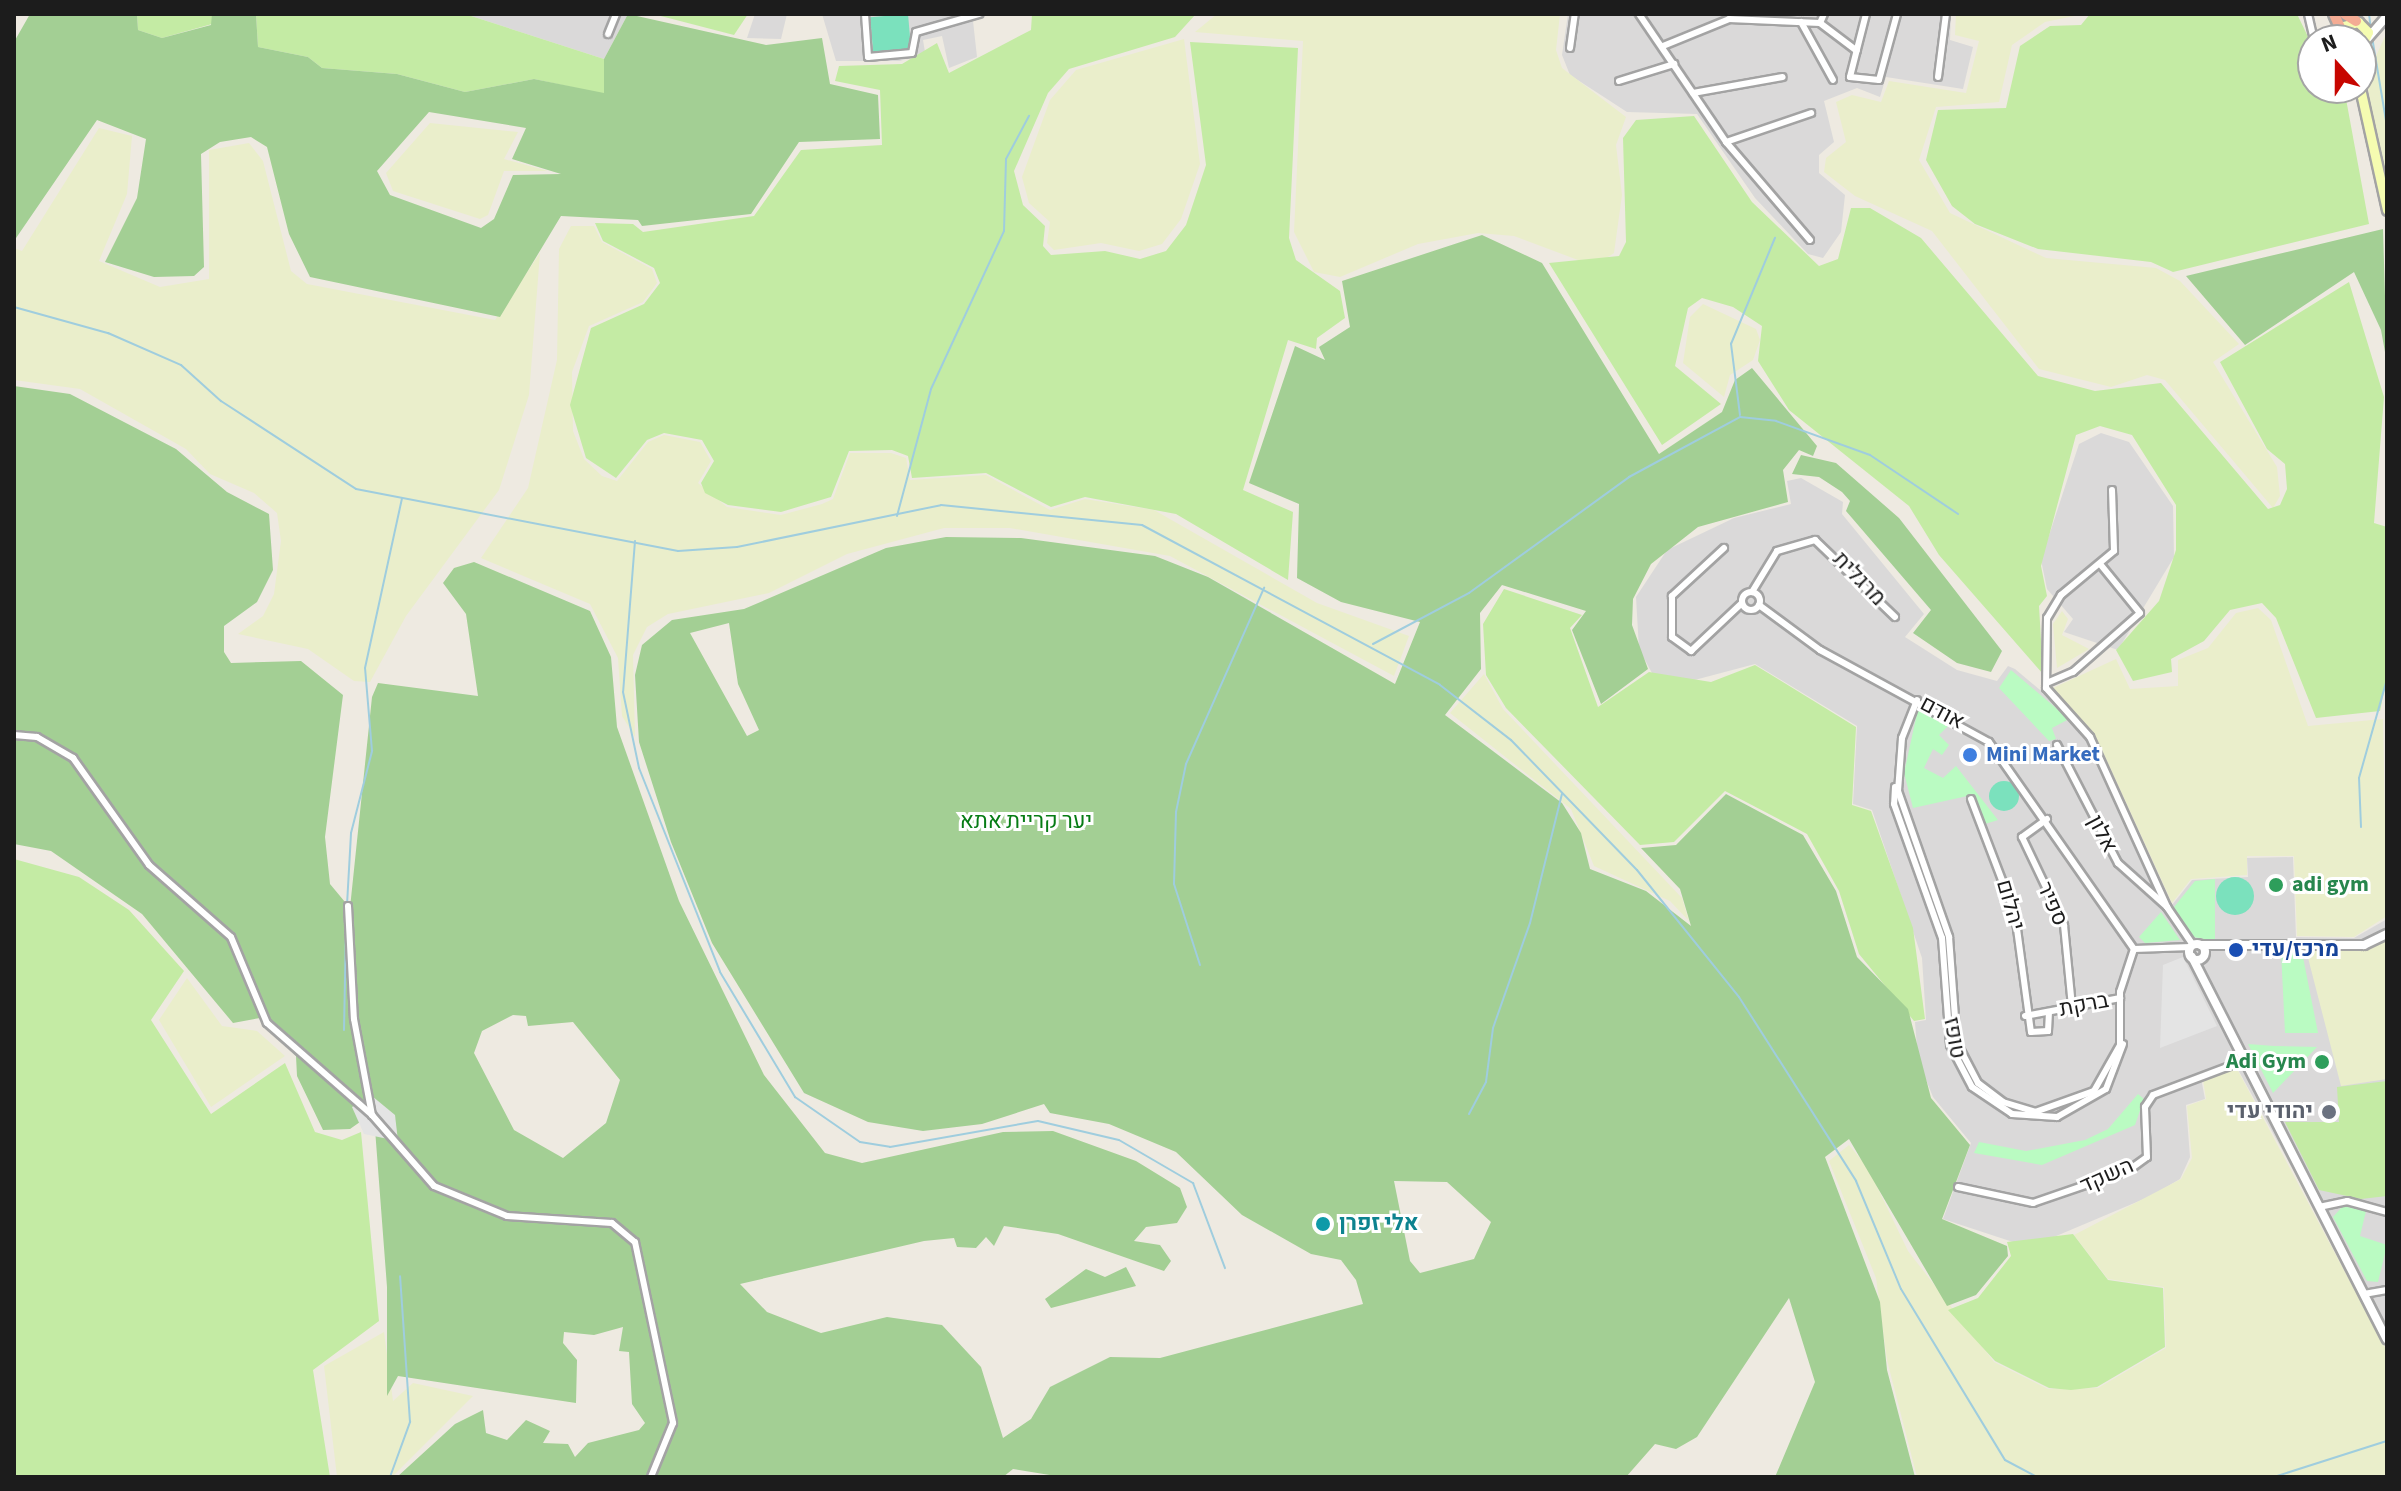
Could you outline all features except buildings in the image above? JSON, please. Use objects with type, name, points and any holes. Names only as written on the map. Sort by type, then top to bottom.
[{"type":"highway","points":[[2345,14],[2358,22]]},
{"type":"main road","points":[[2364,104],[2387,210]]},
{"type":"street","points":[[608,34],[616,14]]},
{"type":"street","points":[[865,14],[868,57],[912,53],[916,32],[979,14]]},
{"type":"street","points":[[1570,48],[1575,14]]},
{"type":"street","points":[[1639,14],[1726,142],[1810,240]]},
{"type":"street","points":[[1820,23],[1824,14]]},
{"type":"street","points":[[1866,14],[1850,77],[1879,80],[1897,14]]},
{"type":"street","points":[[1938,77],[1946,14]]},
{"type":"street","points":[[2358,22],[2387,16]]},
{"type":"street","points":[[1663,46],[1729,17],[1820,23],[1857,51]]},
{"type":"street","points":[[1801,22],[1833,80]]},
{"type":"street","points":[[1619,81],[1674,64]]},
{"type":"street","points":[[1693,93],[1783,77]]},
{"type":"street","points":[[1726,142],[1811,113]]},
{"type":"street","points":[[2112,490],[2114,551],[2061,595],[2047,618],[2049,682],[2100,755],[2167,907],[2196,951],[2203,974],[2243,1061],[2387,1339]]},
{"type":"street","name":"מרגלית","points":[[1752,592],[1777,551],[1815,540],[1895,617]]},
{"type":"street","points":[[1724,548],[1678,587],[1668,629],[1691,651],[1752,592],[1759,605],[1748,610],[1742,603]]},
{"type":"street","points":[[2049,682],[2073,672],[2140,613],[2100,564]]},
{"type":"street","name":"אודם","points":[[1759,605],[1823,651],[1989,742],[2047,819],[2134,949]]},
{"type":"street","name":"טופז","points":[[1917,700],[1897,780],[1949,937],[1957,1043],[1978,1083],[2014,1107],[2065,1107],[2107,1077],[2121,1032],[2120,998],[2134,949]]},
{"type":"street","points":[[14,735],[37,737],[73,758],[149,865],[231,937],[267,1023],[372,1115],[451,1196],[507,1216],[612,1223],[635,1242],[673,1423],[651,1477]]},
{"type":"street","name":"אלון","points":[[2057,745],[2118,863],[2167,907]]},
{"type":"street","name":"יהלום","points":[[1971,799],[2013,906],[2025,1016]]},
{"type":"street","name":"ספיר","points":[[2047,819],[2022,837],[2064,925],[2072,1007]]},
{"type":"street","points":[[348,906],[354,1019],[372,1115]]},
{"type":"street","points":[[2134,949],[2196,951],[2217,946],[2364,945],[2387,934]]},
{"type":"street","name":"ברקת","points":[[2049,1012],[2120,998]]},
{"type":"street","points":[[2049,1012],[2050,1027],[2039,1035],[2025,1016],[2049,1012]]},
{"type":"street","name":"השקד","points":[[1958,1187],[2033,1203],[2129,1170],[2147,1157],[2145,1107],[2153,1095],[2243,1061]]},
{"type":"street","points":[[2319,1207],[2347,1201],[2387,1212]]},
{"type":"street","points":[[2364,1294],[2387,1290]]},
{"type":"shaded area","points":[[465,14],[628,14],[604,59]]},
{"type":"shaded area","points":[[755,14],[787,14],[781,39],[747,38]]},
{"type":"shaded area","points":[[822,14],[985,14],[973,21],[977,57],[949,68],[942,36],[923,40],[925,52],[900,61],[836,61]]},
{"type":"shaded area","points":[[1568,14],[1951,14],[1950,40],[1973,47],[1963,89],[1886,77],[1880,97],[1857,88],[1824,101],[1834,142],[1819,155],[1819,173],[1845,195],[1841,232],[1823,258],[1808,254],[1755,198],[1697,114],[1627,112],[1570,75],[1562,55]]},
{"type":"shaded area","points":[[2101,433],[2129,442],[2173,506],[2174,557],[2118,650],[2064,632],[2073,619],[2047,589],[2041,560],[2079,444]]},
{"type":"shaded area","points":[[1801,478],[1843,502],[1842,514],[1924,614],[1905,637],[1957,670],[1997,681],[2008,666],[2015,669],[2082,725],[2172,905],[2192,880],[2248,877],[2247,858],[2293,857],[2296,937],[2354,938],[2387,919],[2387,1325],[2377,1323],[2236,1066],[2201,1078],[2205,1099],[2186,1105],[2190,1157],[2180,1179],[2151,1196],[2042,1242],[2016,1243],[1943,1219],[1971,1143],[1933,1097],[1918,1060],[1915,1022],[1926,1020],[1922,958],[1872,810],[1853,804],[1857,726],[1755,664],[1687,682],[1652,673],[1639,649],[1636,597],[1667,550],[1734,518],[1791,504],[1787,481]]},
{"type":"shaded area","points":[[2183,957],[2217,1026],[2160,1048],[2163,965]]},
{"type":"shaded area","points":[[372,1096],[395,1115],[398,1141],[364,1134],[352,1107]]},
{"type":"green space","points":[[30,14],[137,14],[138,30],[162,38],[211,25],[212,14],[256,14],[258,47],[308,57],[322,68],[397,74],[465,92],[534,79],[604,93],[604,59],[628,14],[766,45],[822,38],[830,84],[878,95],[880,139],[799,142],[751,214],[642,226],[638,220],[561,216],[500,317],[310,277],[289,234],[267,147],[251,137],[220,142],[201,154],[204,267],[194,276],[154,277],[105,262],[137,198],[146,139],[97,120],[14,241],[14,42]],"holes":[[[429,112],[526,128],[512,159],[561,174],[513,175],[494,219],[481,228],[390,195],[377,171]]]},
{"type":"green space","points":[[137,14],[212,14],[212,24],[162,38],[138,30]]},
{"type":"green space","points":[[256,14],[465,14],[604,59],[604,94],[534,79],[465,92],[397,74],[322,68],[308,57],[258,47]]},
{"type":"green space","points":[[653,14],[748,14],[734,35]]},
{"type":"green space","points":[[908,14],[911,49],[873,52],[870,17]]},
{"type":"green space","points":[[1032,14],[1195,15],[1175,37],[1069,69],[1048,93],[1014,171],[1023,205],[1045,226],[1043,246],[1051,255],[1105,251],[1140,259],[1166,251],[1186,225],[1206,165],[1190,42],[1298,48],[1289,238],[1296,260],[1340,291],[1345,318],[1317,338],[1316,349],[1288,340],[1243,490],[1293,512],[1288,580],[1176,514],[1085,497],[1051,507],[986,473],[912,478],[908,456],[892,450],[849,451],[831,497],[781,512],[728,505],[705,493],[701,483],[714,461],[702,440],[664,433],[647,440],[616,478],[586,458],[570,405],[591,328],[644,304],[660,283],[654,268],[603,241],[595,223],[633,224],[643,232],[754,216],[801,150],[882,145],[880,90],[835,81],[839,66],[902,64],[937,43],[949,73],[1031,30]]},
{"type":"green space","points":[[1217,14],[1560,14],[1556,50],[1562,68],[1626,117],[1616,145],[1622,195],[1614,253],[1602,261],[1578,260],[1514,236],[1478,233],[1418,244],[1340,277],[1314,272],[1294,232],[1303,41],[1195,32]]},
{"type":"green space","points":[[1956,14],[2084,14],[2045,22],[2012,45],[1999,102],[1936,107],[1919,160],[1950,213],[2046,258],[2156,268],[2180,281],[2239,344],[2213,362],[2277,467],[2280,496],[2273,508],[2165,380],[2147,375],[2111,387],[2039,369],[1932,231],[1855,196],[1824,172],[1826,158],[1846,142],[1836,102],[1852,95],[1881,102],[1889,81],[1966,93],[1979,41],[1955,35]]},
{"type":"green space","points":[[2090,14],[2297,14],[2302,24],[2297,24],[2297,104],[2347,104],[2369,224],[2173,272],[2151,262],[2038,249],[1975,224],[1952,206],[1926,160],[1938,110],[2006,108],[2020,46],[2050,26],[2081,25]]},
{"type":"green space","points":[[2387,32],[2387,194],[2371,104],[2377,104],[2377,54]]},
{"type":"green space","points":[[1184,39],[1200,164],[1181,219],[1162,244],[1139,251],[1101,243],[1054,250],[1047,243],[1050,222],[1029,203],[1022,177],[1050,100],[1076,70]]},
{"type":"green space","points":[[1694,116],[1752,202],[1819,266],[1838,259],[1851,208],[1870,208],[1921,238],[2038,376],[2095,391],[2161,383],[2268,509],[2280,505],[2287,489],[2285,464],[2267,449],[2220,362],[2349,282],[2384,397],[2374,523],[2387,527],[2387,677],[2380,711],[2316,718],[2276,618],[2262,603],[2230,610],[2204,641],[2171,659],[2172,672],[2133,681],[2116,650],[2159,601],[2176,550],[2176,505],[2132,435],[2100,426],[2076,435],[2041,566],[2047,596],[2039,606],[2043,674],[1939,555],[1909,506],[1789,410],[1758,361],[1762,326],[1733,307],[1702,298],[1688,308],[1675,366],[1721,404],[1662,445],[1549,263],[1619,256],[1626,242],[1623,138],[1636,120]]},
{"type":"green space","points":[[430,123],[518,132],[504,159],[548,171],[504,171],[488,215],[480,219],[393,191],[386,173]]},
{"type":"green space","points":[[99,128],[132,136],[127,194],[99,261],[160,287],[209,279],[209,150],[249,143],[263,161],[291,271],[307,284],[495,320],[540,253],[529,395],[499,490],[406,616],[370,682],[354,681],[308,649],[238,634],[263,616],[274,594],[281,541],[277,513],[254,493],[210,474],[186,449],[80,389],[14,380],[14,248],[22,251]]},
{"type":"green space","points":[[571,226],[594,226],[602,242],[652,269],[657,283],[643,302],[589,326],[572,372],[573,431],[584,459],[602,476],[617,481],[648,442],[664,435],[700,442],[711,461],[698,483],[727,507],[781,515],[822,504],[833,499],[850,453],[891,453],[906,458],[910,480],[986,475],[1050,510],[1085,499],[1154,510],[1317,603],[1409,636],[1394,676],[1170,556],[1010,528],[944,528],[847,554],[769,593],[668,614],[647,627],[633,655],[635,737],[622,716],[618,658],[590,604],[481,558],[528,488],[557,360],[559,249]]},
{"type":"green space","points":[[2383,229],[2387,363],[2381,330],[2354,272],[2245,345],[2186,276]]},
{"type":"green space","name":"יער קריית אתא","points":[[1482,235],[1542,263],[1659,454],[1722,412],[1735,380],[1752,368],[1817,446],[1813,456],[1799,450],[1783,470],[1788,502],[1698,527],[1651,564],[1633,599],[1632,625],[1648,669],[1601,704],[1572,630],[1586,611],[1502,585],[1480,613],[1481,669],[1445,715],[1562,803],[1581,833],[1590,869],[1646,891],[1691,926],[1680,889],[1641,848],[1676,845],[1726,794],[1803,835],[1836,891],[1857,957],[1908,1009],[1931,1098],[1970,1145],[1942,1219],[2007,1246],[2008,1256],[1976,1295],[1947,1306],[1849,1139],[1825,1157],[1880,1302],[1887,1370],[1915,1477],[1775,1477],[1815,1382],[1789,1298],[1697,1437],[1676,1449],[1655,1444],[1626,1477],[1062,1477],[1013,1469],[1003,1477],[397,1477],[455,1424],[483,1410],[486,1433],[507,1440],[526,1420],[550,1431],[543,1443],[568,1444],[575,1457],[588,1443],[639,1430],[645,1423],[632,1404],[629,1352],[619,1351],[623,1327],[594,1335],[564,1332],[563,1343],[577,1360],[576,1403],[398,1376],[387,1396],[387,1287],[375,1129],[367,1117],[350,1129],[323,1130],[297,1076],[296,1056],[260,1018],[233,1023],[142,914],[51,851],[14,844],[14,386],[70,394],[176,449],[227,492],[269,514],[273,570],[257,602],[224,626],[224,652],[231,663],[301,661],[343,695],[325,837],[330,884],[350,908],[372,697],[378,683],[478,696],[466,614],[443,583],[454,568],[474,562],[590,611],[611,657],[617,727],[679,901],[764,1075],[825,1153],[862,1163],[1003,1132],[1053,1131],[1136,1161],[1180,1188],[1187,1207],[1177,1223],[1146,1227],[1134,1241],[1160,1245],[1171,1261],[1164,1271],[1058,1234],[1004,1226],[994,1246],[986,1237],[976,1248],[957,1247],[954,1238],[924,1241],[740,1284],[767,1312],[821,1333],[887,1317],[942,1325],[981,1367],[1003,1438],[1031,1419],[1050,1387],[1110,1357],[1160,1358],[1363,1304],[1356,1280],[1341,1260],[1311,1254],[1242,1215],[1176,1152],[1109,1124],[1050,1113],[1044,1104],[982,1124],[923,1131],[868,1122],[804,1093],[712,943],[671,842],[639,742],[635,675],[642,645],[672,620],[744,609],[886,548],[946,537],[1021,538],[1155,556],[1208,577],[1395,684],[1420,622],[1341,602],[1297,578],[1299,504],[1249,483],[1295,346],[1325,360],[1319,347],[1350,327],[1342,281]],"holes":[[[729,623],[738,684],[759,730],[747,736],[690,633]],[[513,1015],[526,1016],[528,1026],[573,1022],[620,1080],[606,1123],[563,1158],[514,1130],[474,1053],[482,1031]],[[1394,1181],[1447,1182],[1491,1222],[1474,1259],[1420,1273],[1410,1261]]]},
{"type":"green space","points":[[1703,304],[1756,329],[1760,340],[1753,360],[1730,375],[1724,397],[1683,363],[1690,317]]},
{"type":"green space","points":[[1801,455],[1836,463],[1899,518],[2002,651],[1991,672],[1957,663],[1913,633],[1931,610],[1846,511],[1850,501],[1842,492],[1819,477],[1792,474]]},
{"type":"green space","points":[[1504,589],[1582,615],[1570,628],[1598,707],[1649,672],[1711,682],[1755,665],[1856,727],[1852,805],[1871,811],[1913,928],[1925,1019],[1914,1021],[1859,954],[1839,891],[1807,834],[1725,791],[1674,842],[1640,845],[1506,708],[1486,675],[1483,624]]},
{"type":"green space","points":[[2258,608],[2271,620],[2308,726],[2383,719],[2387,916],[2354,937],[2297,936],[2294,856],[2247,856],[2247,875],[2191,879],[2172,903],[2102,750],[2053,688],[2116,659],[2130,689],[2178,686],[2178,660],[2208,648],[2236,613]]},
{"type":"green space","points":[[2062,611],[2068,619],[2062,635],[2089,649],[2057,668],[2053,624]]},
{"type":"green space","points":[[2011,670],[2069,719],[2052,728],[2056,739],[2049,741],[1999,688]]},
{"type":"green space","points":[[1484,674],[1503,709],[1682,898],[1689,921],[1670,901],[1594,866],[1571,809],[1450,713]]},
{"type":"green space","points":[[1918,709],[1949,725],[1939,735],[1949,745],[1942,755],[1933,749],[1924,768],[1943,778],[1956,766],[1998,820],[1985,824],[1972,795],[1913,808],[1904,773]]},
{"type":"green space","points":[[2004,781],[2015,785],[2019,796],[2015,807],[2004,811],[1993,807],[1989,796],[1993,785]]},
{"type":"green space","points":[[14,859],[79,877],[129,910],[184,971],[151,1020],[211,1114],[285,1063],[315,1132],[342,1140],[361,1132],[379,1321],[313,1370],[330,1477],[14,1477]]},
{"type":"green space","points":[[2235,877],[2248,883],[2254,896],[2248,909],[2235,915],[2222,909],[2216,896],[2222,883]]},
{"type":"green space","points":[[2215,879],[2215,941],[2188,936],[2174,907],[2195,881]]},
{"type":"green space","points":[[2161,912],[2180,940],[2145,943],[2139,937]]},
{"type":"green space","points":[[2387,940],[2387,1079],[2341,1086],[2306,950],[2352,950]]},
{"type":"green space","points":[[2281,951],[2302,952],[2318,1033],[2285,1033]]},
{"type":"green space","points":[[187,978],[222,1026],[257,1031],[285,1056],[211,1107],[159,1020]]},
{"type":"green space","points":[[2248,1044],[2274,1046],[2317,1047],[2273,1093]]},
{"type":"green space","points":[[2236,1067],[2387,1351],[2387,1477],[1917,1477],[1887,1360],[1876,1278],[1829,1161],[1849,1145],[1868,1168],[1908,1251],[1994,1362],[2048,1389],[2098,1388],[2166,1348],[2164,1287],[2108,1279],[2074,1235],[2181,1179],[2192,1158],[2187,1106],[2206,1099],[2203,1079]]},
{"type":"green space","points":[[2387,1081],[2387,1196],[2361,1199],[2319,1190],[2285,1122],[2339,1122],[2337,1087]]},
{"type":"green space","points":[[2138,1094],[2144,1099],[2135,1125],[2042,1165],[1974,1153],[1979,1142],[2026,1151],[2085,1140],[2108,1129]]},
{"type":"green space","points":[[2343,1206],[2366,1211],[2360,1236],[2387,1245],[2378,1282],[2367,1281],[2333,1217]]},
{"type":"green space","points":[[2073,1234],[2108,1280],[2163,1288],[2165,1347],[2097,1387],[2071,1390],[2049,1388],[1995,1361],[1948,1310],[1978,1298],[2011,1256],[2007,1242]]},
{"type":"green space","points":[[1126,1267],[1136,1286],[1051,1308],[1045,1299],[1086,1269],[1105,1277]]},
{"type":"green space","points":[[384,1332],[393,1401],[413,1383],[473,1396],[392,1477],[337,1477],[324,1366]]},
{"type":"waterway","points":[[2369,14],[2370,24]]},
{"type":"waterway","points":[[2377,67],[2387,127]]},
{"type":"waterway","points":[[897,516],[931,389],[1004,231],[1006,159],[1029,116]]},
{"type":"waterway","points":[[1740,415],[1731,344],[1775,238]]},
{"type":"waterway","points":[[14,307],[108,333],[181,365],[221,401],[356,489],[678,551],[737,547],[941,505],[1142,525],[1440,685],[1511,740],[1637,870],[1739,997],[1856,1181],[1901,1289],[2005,1460],[2037,1477]]},
{"type":"waterway","points":[[1373,644],[1469,593],[1629,477],[1740,417],[1776,421],[1870,455],[1958,514]]},
{"type":"waterway","points":[[347,905],[351,833],[372,751],[365,668],[402,498]]},
{"type":"waterway","points":[[635,541],[623,692],[639,768],[720,972],[795,1097],[860,1142],[890,1147],[1038,1121],[1119,1140],[1193,1183],[1225,1268]]},
{"type":"waterway","points":[[1200,965],[1174,884],[1176,812],[1186,764],[1264,588]]},
{"type":"waterway","points":[[2361,827],[2359,778],[2387,679]]},
{"type":"waterway","points":[[1469,1114],[1486,1082],[1493,1028],[1530,923],[1562,794]]},
{"type":"waterway","points":[[344,1030],[346,923]]},
{"type":"waterway","points":[[390,1477],[410,1422],[400,1276]]},
{"type":"waterway","points":[[2274,1477],[2387,1441]]},
{"type":"place","name":"Mini Market","points":[[1970,755]]},
{"type":"place","name":"adi gym","points":[[2276,885]]},
{"type":"place","name":"מרכז/עדי","points":[[2236,950]]},
{"type":"place","name":"Adi Gym","points":[[2322,1062]]},
{"type":"place","name":"יהודי עדי","points":[[2329,1112]]},
{"type":"place","name":"אלי זפרן","points":[[1323,1224]]}]
